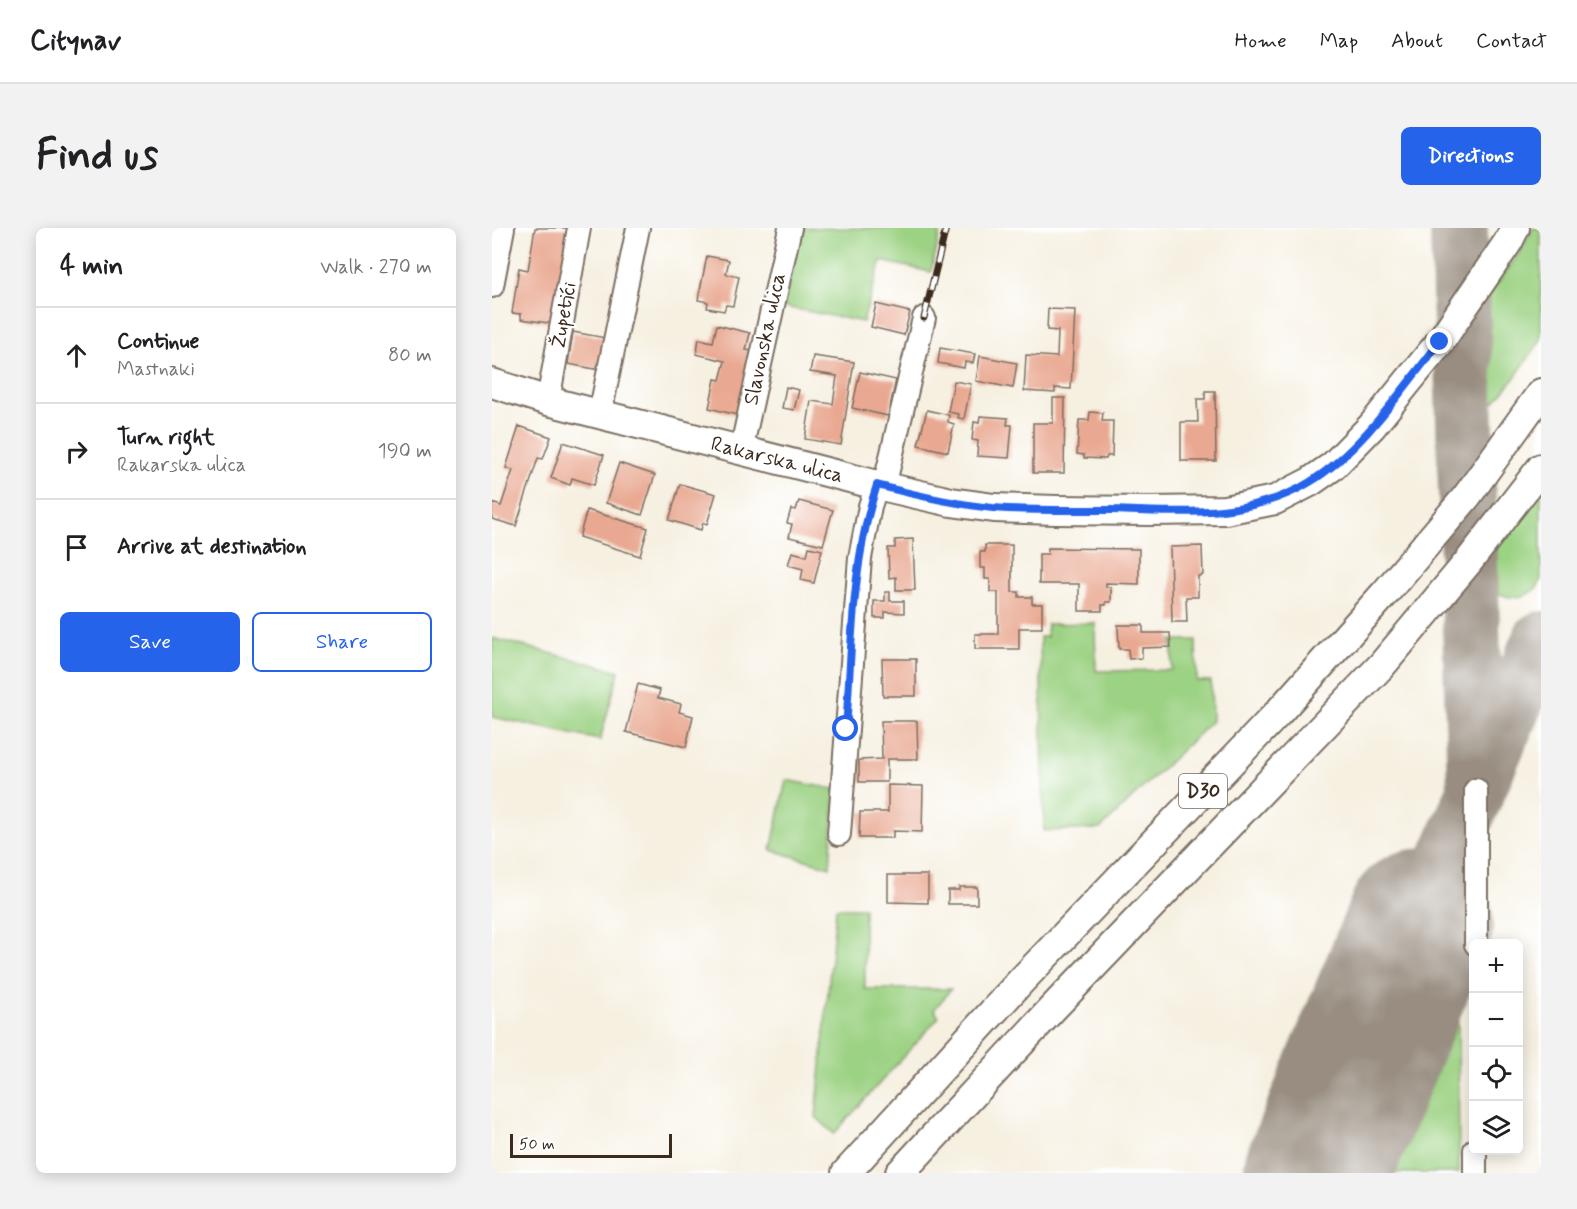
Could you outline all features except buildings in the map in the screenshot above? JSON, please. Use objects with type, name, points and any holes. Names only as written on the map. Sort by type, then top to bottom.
[{"type":"main road","name":"Rakarska ulica","points":[[492,383],[548,401],[951,502],[994,508],[1225,510],[1275,500],[1310,482],[1333,466],[1372,426],[1440,342],[1508,242],[1515,228]]},
{"type":"main road","name":"D30","points":[[846,1173],[1021,981],[1277,714],[1386,592],[1467,496],[1541,393]]},
{"type":"main road","name":"D30","points":[[900,1173],[1061,1000],[1382,665],[1469,561],[1541,468]]},
{"type":"street","points":[[492,286],[503,228]]},
{"type":"street","name":"Župetići","points":[[548,401],[579,228]]},
{"type":"street","points":[[600,414],[638,228]]},
{"type":"street","name":"Slavonska ulica","points":[[741,451],[790,228]]},
{"type":"street","points":[[839,834],[860,558],[870,506],[880,486],[924,318]]},
{"type":"street","points":[[1476,790],[1476,939]]},
{"type":"street","points":[[1475,1155],[1475,1173]]},
{"type":"green space","points":[[800,228],[941,228],[931,272],[881,261],[863,322],[784,307]]},
{"type":"green space","points":[[1533,228],[1541,228],[1541,340],[1513,380],[1478,422],[1477,312],[1520,252]]},
{"type":"green space","points":[[1541,488],[1541,581],[1528,594],[1512,597],[1504,595],[1489,585],[1484,575],[1483,563]]},
{"type":"green space","points":[[1095,623],[1096,671],[1172,670],[1172,640],[1196,640],[1197,681],[1211,681],[1212,721],[1100,829],[1044,831],[1040,637],[1047,637],[1047,624]]},
{"type":"green space","points":[[492,638],[619,671],[600,740],[492,717]]},
{"type":"green space","points":[[786,780],[835,789],[830,867],[771,850]]},
{"type":"green space","points":[[836,908],[864,908],[865,989],[951,989],[934,1010],[939,1017],[834,1134],[816,1117]]},
{"type":"green space","points":[[1451,969],[1458,969],[1459,1173],[1365,1173],[1409,1062]]},
{"type":"taxiway","points":[[1459,228],[1476,790]]},
{"type":"taxiway","points":[[1420,922],[1541,640]]},
{"type":"runway","points":[[1317,1173],[1420,922]]},
{"type":"railway","points":[[924,318],[946,228]]},
{"type":"route","points":[[846,729],[860,558],[870,506],[877,485],[951,502],[994,508],[1225,510],[1275,500],[1310,482],[1333,466],[1353,447],[1440,342]]}]
